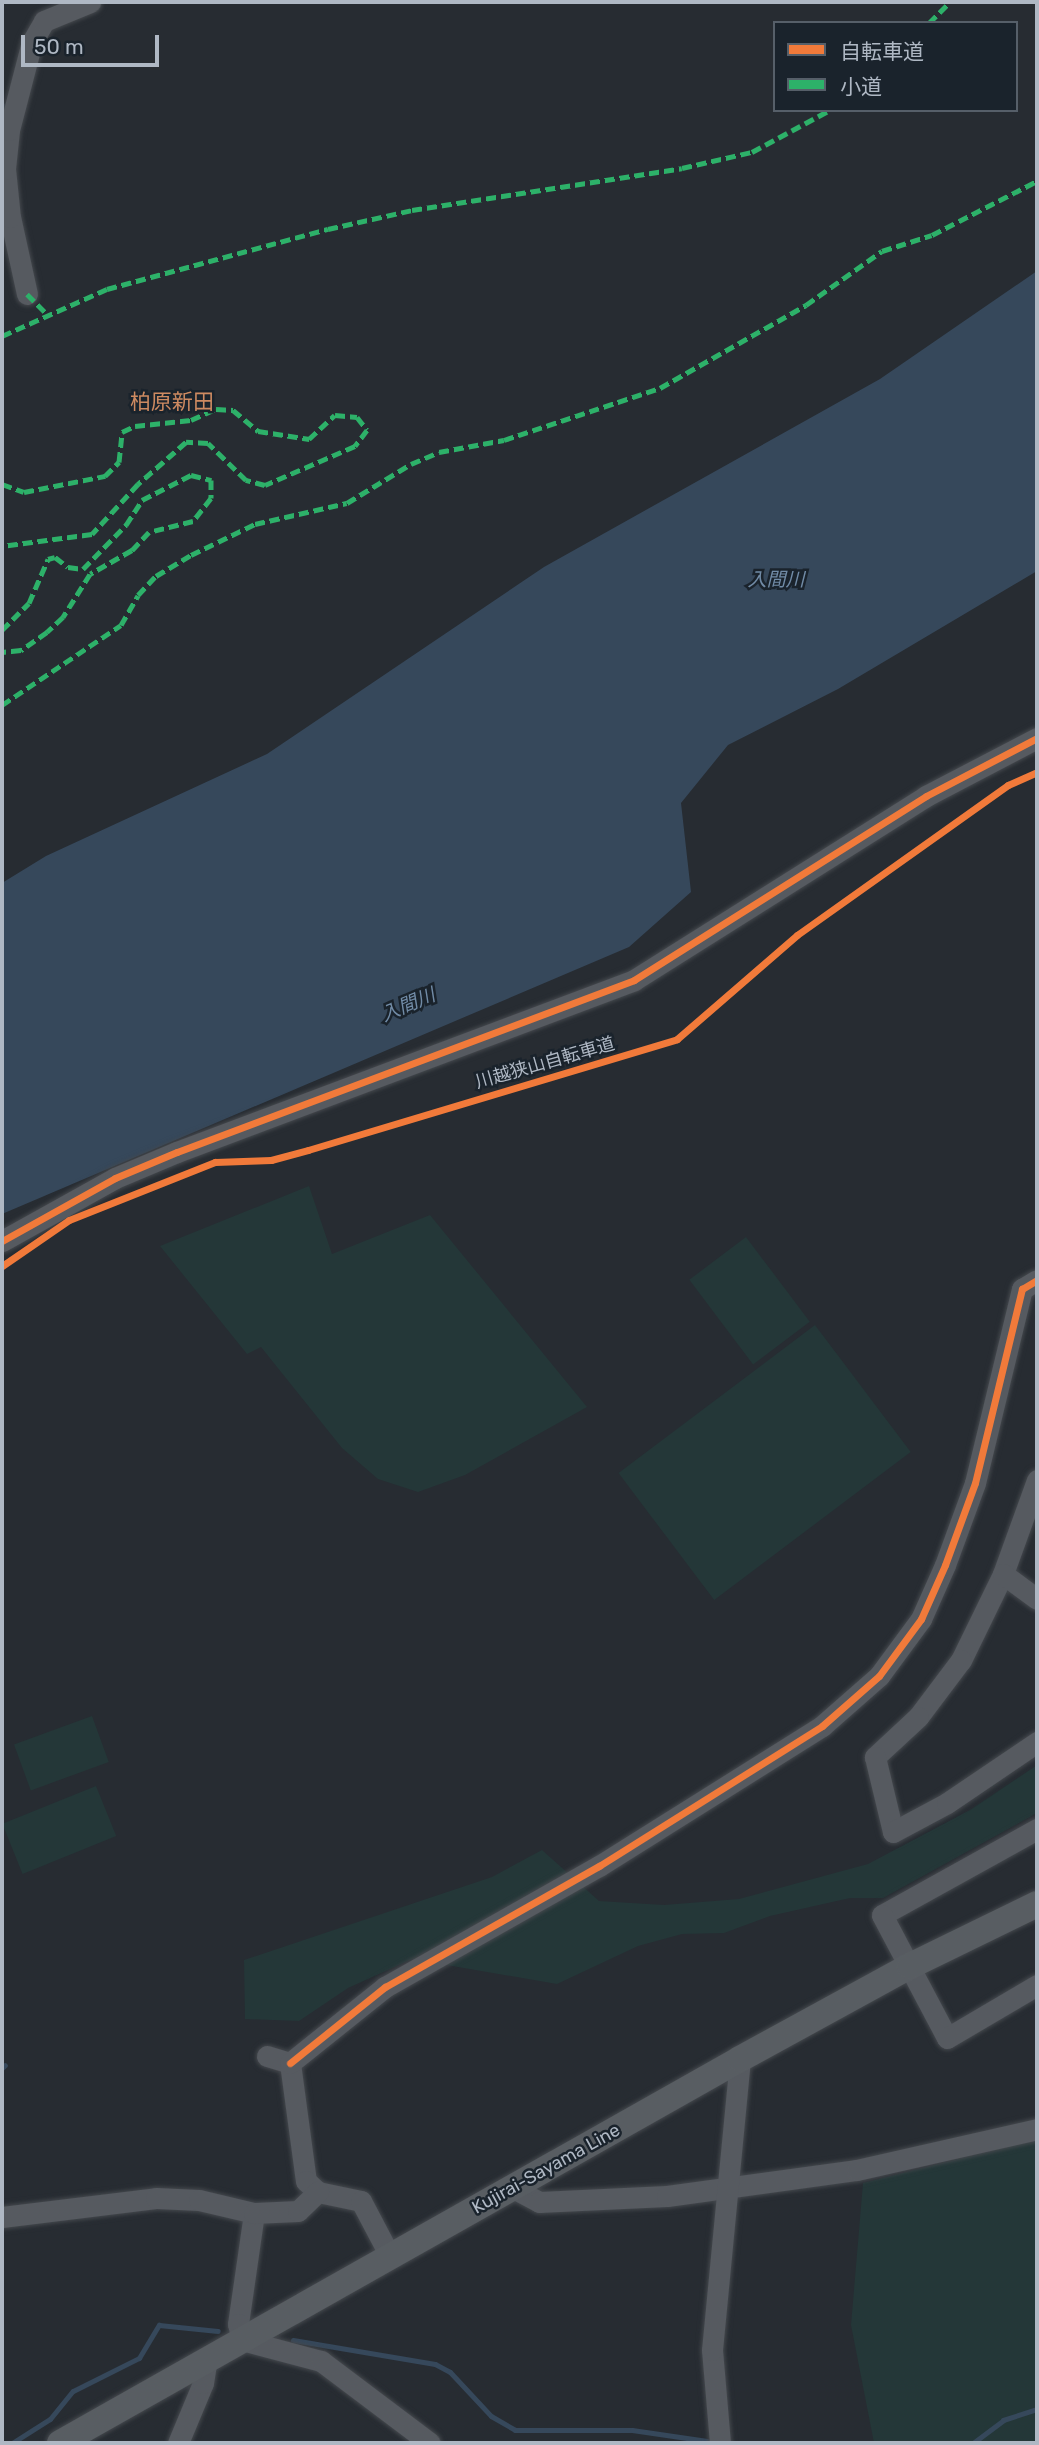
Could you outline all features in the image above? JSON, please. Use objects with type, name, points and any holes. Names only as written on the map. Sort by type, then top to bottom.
[{"type":"main road","name":"Kujirai-Sayama Line","points":[[60,2443],[740,2059],[910,1966],[1037,1904]]},
{"type":"street","points":[[27,294],[7,193],[6,128],[32,41],[44,21],[90,2]]},
{"type":"street","points":[[2,1241],[115,1178],[177,1152],[634,980],[926,796],[1037,738]]},
{"type":"street","points":[[290,2063],[385,1987],[599,1866],[810,1733],[879,1676],[921,1619],[945,1566],[979,1470],[1022,1289],[1037,1280]]},
{"type":"street","points":[[1037,1480],[1003,1574],[947,1680],[918,1717],[875,1757],[893,1832],[947,1803],[1037,1742]]},
{"type":"street","points":[[1003,1574],[1037,1599]]},
{"type":"street","points":[[1037,1829],[882,1915],[947,2038],[1037,1985]]},
{"type":"street","points":[[267,2056],[290,2063]]},
{"type":"street","points":[[720,2443],[712,2350],[740,2059]]},
{"type":"street","points":[[290,2063],[306,2180],[318,2192],[361,2201],[390,2256]]},
{"type":"street","points":[[513,2188],[539,2202],[565,2202],[728,2187],[856,2170],[1037,2129]]},
{"type":"street","points":[[2,2217],[156,2198],[199,2200],[254,2213],[298,2211],[318,2192]]},
{"type":"street","points":[[254,2213],[238,2324],[242,2340],[321,2361],[430,2443]]},
{"type":"street","points":[[178,2443],[203,2383],[206,2360]]},
{"type":"shaded area","points":[[309,1186],[332,1254],[430,1215],[587,1407],[465,1475],[418,1492],[378,1479],[342,1448],[261,1347],[247,1354],[160,1246]]},
{"type":"shaded area","points":[[746,1237],[810,1322],[753,1364],[689,1280]]},
{"type":"shaded area","points":[[815,1325],[911,1452],[714,1600],[619,1473]]},
{"type":"shaded area","points":[[92,1716],[109,1762],[31,1790],[14,1744]]},
{"type":"shaded area","points":[[1037,1765],[1037,1813],[883,1898],[850,1898],[770,1916],[724,1933],[682,1934],[638,1946],[557,1984],[412,1959],[348,1988],[299,2021],[245,2019],[244,1960],[492,1877],[542,1850],[599,1901],[664,1905],[739,1899],[868,1864],[970,1810]]},
{"type":"shaded area","points":[[96,1786],[116,1836],[23,1874],[2,1824]]},
{"type":"shaded area","points":[[1037,2139],[1037,2443],[874,2443],[851,2325],[863,2183]]},
{"type":"water","name":"入間川","points":[[1037,271],[1037,571],[838,689],[728,745],[681,803],[691,892],[629,947],[2,1214],[2,883],[46,856],[267,754],[544,567],[880,379]]},
{"type":"waterway","points":[[2,2068],[5,2065]]},
{"type":"waterway","points":[[12,2443],[50,2419],[73,2391],[139,2358],[159,2325],[218,2331]]},
{"type":"waterway","points":[[293,2340],[435,2364],[450,2372],[491,2416],[515,2430],[632,2430],[707,2441]]},
{"type":"waterway","points":[[973,2443],[1003,2420],[1037,2409]]},
{"type":"marked path","points":[[931,21],[950,2]]},
{"type":"marked path","points":[[2,336],[107,289],[328,229],[412,210],[682,168],[752,152],[826,112]]},
{"type":"marked path","points":[[2,705],[121,625],[138,595],[156,576],[191,555],[255,524],[347,503],[411,464],[439,452],[504,440],[660,388],[806,305],[882,251],[932,235],[1037,181]]},
{"type":"marked path","points":[[27,294],[49,316]]},
{"type":"marked path","points":[[2,484],[24,492],[105,476],[119,462],[122,432],[135,426],[191,420],[216,409],[233,410],[258,431],[309,439],[335,415],[357,417],[367,430],[355,446],[265,485],[246,480],[208,443],[186,442],[138,484],[92,534],[2,546]]},
{"type":"marked path","points":[[2,630],[29,603],[48,559],[55,557],[68,567],[83,569],[126,525],[142,500],[191,475],[211,480],[211,498],[193,521],[149,532],[132,550],[90,574],[63,617],[47,632],[21,650],[2,652]]},
{"type":"cycle path","points":[[2,1241],[115,1178],[177,1152],[634,980],[926,796],[1037,738]]},
{"type":"cycle path","name":"川越狭山自転車道","points":[[2,1266],[69,1220],[215,1162],[271,1160],[677,1039],[797,935],[1008,785],[1037,772]]},
{"type":"cycle path","points":[[290,2063],[385,1987],[599,1866],[822,1726],[879,1676],[921,1619],[945,1565],[975,1483],[1022,1289],[1037,1280]]},
{"type":"district","name":"柏原新田","points":[[172,402]]}]
